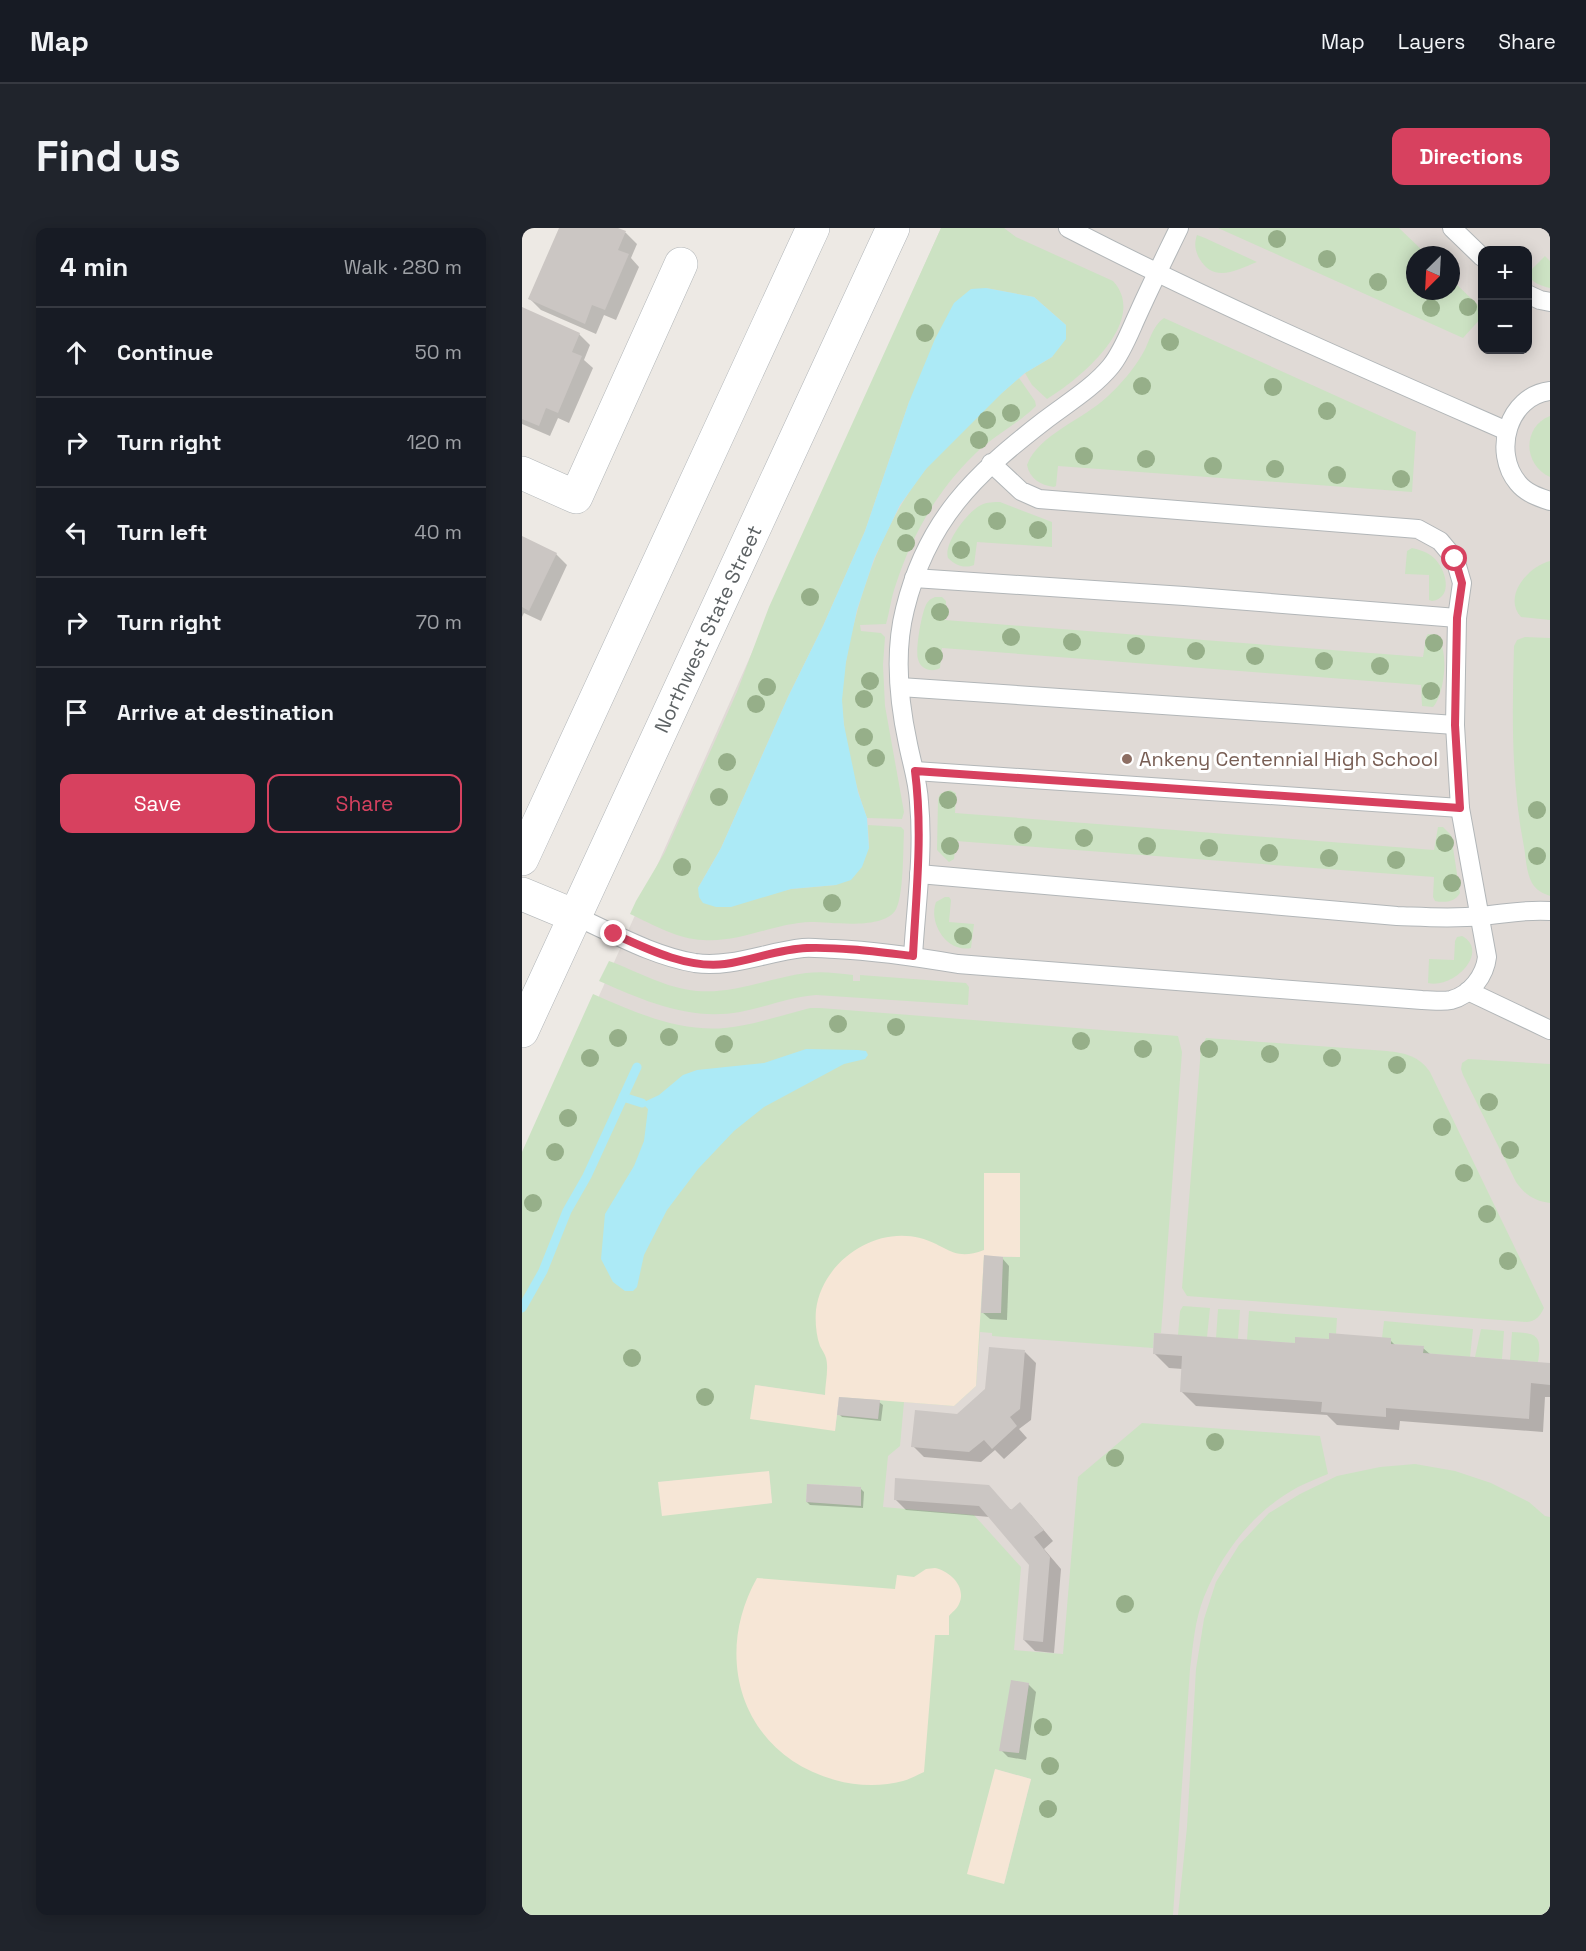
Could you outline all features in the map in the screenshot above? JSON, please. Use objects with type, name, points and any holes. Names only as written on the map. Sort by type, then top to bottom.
[{"type":"main road","points":[[522,859],[813,228]]},
{"type":"main road","name":"Northwest State Street","points":[[522,1031],[893,228]]},
{"type":"main road","points":[[522,473],[576,497],[681,264]]},
{"type":"main road","points":[[522,894],[575,916]]},
{"type":"lane","points":[[1068,228],[1157,274],[1288,336],[1507,432]]},
{"type":"lane","points":[[913,956],[919,874],[920,803],[908,744],[900,687],[899,641],[904,610],[922,556],[961,494],[991,463],[1091,385],[1111,366],[1123,346],[1179,228]]},
{"type":"lane","points":[[1452,228],[1478,253]]},
{"type":"lane","points":[[1532,296],[1550,302]]},
{"type":"lane","points":[[1550,391],[1528,400],[1515,412],[1507,432],[1504,448],[1508,466],[1518,483],[1532,495],[1550,501]]},
{"type":"lane","points":[[575,916],[652,951],[694,963],[722,964],[770,953],[806,948],[913,956],[958,964],[1422,1000],[1450,1001],[1468,991],[1482,975],[1487,957],[1460,808],[1455,725],[1457,618],[1462,583],[1455,559],[1440,541],[1418,530],[1039,499],[1021,491],[991,463]]},
{"type":"lane","points":[[914,578],[1184,596],[1457,618]]},
{"type":"lane","points":[[900,687],[1455,725]]},
{"type":"lane","points":[[915,771],[1460,808]]},
{"type":"lane","points":[[919,874],[1397,916],[1443,918],[1480,916],[1528,909],[1550,911]]},
{"type":"lane","points":[[1468,991],[1550,1030]]},
{"type":"shaded area","name":"Ankeny Centennial High School","points":[[941,228],[1550,228],[1550,1915],[522,1915],[522,1169]]},
{"type":"green space","points":[[941,228],[1004,228],[1016,237],[1113,281],[1122,297],[1123,314],[1117,331],[1092,364],[1047,399],[1032,385],[1025,373],[1052,357],[1066,325],[1034,297],[986,288],[909,402],[865,531],[721,848],[698,888],[766,895],[791,889],[836,885],[869,848],[868,825],[901,827],[904,830],[898,905],[888,917],[879,921],[843,924],[797,923],[730,939],[693,939],[657,927],[630,914],[665,852],[737,692],[769,607]]},
{"type":"green space","points":[[1218,228],[1399,228],[1418,246],[1406,246],[1406,300],[1460,300],[1460,288],[1478,305],[1478,321],[1463,338]]},
{"type":"green space","points":[[1197,235],[1257,262],[1226,273],[1211,271],[1199,258],[1195,244]]},
{"type":"green space","points":[[1545,256],[1550,261],[1550,288],[1533,281],[1532,269]]},
{"type":"green space","points":[[1164,318],[1416,432],[1412,492],[1058,466],[1056,486],[1049,486],[1036,480],[1027,465],[1033,454],[1051,436],[1097,405],[1117,387],[1136,365],[1154,329]]},
{"type":"green space","points":[[1019,378],[1036,406],[981,448],[948,483],[918,531],[902,566],[886,624],[860,625],[861,631],[881,633],[885,637],[883,665],[885,706],[904,812],[902,819],[867,818],[847,747],[842,696],[849,644],[861,598],[887,531],[925,470],[958,434]]},
{"type":"green space","points":[[1550,416],[1550,477],[1535,464],[1529,446],[1534,428]]},
{"type":"green space","points":[[1000,502],[1052,522],[1052,547],[977,542],[974,565],[963,566],[948,558],[947,552],[953,537],[970,514],[981,505]]},
{"type":"green space","points":[[1412,548],[1432,556],[1442,569],[1446,582],[1443,595],[1439,599],[1429,600],[1429,575],[1405,574],[1407,551]]},
{"type":"green space","points":[[1550,561],[1550,620],[1521,617],[1516,609],[1515,600],[1520,583],[1534,569]]},
{"type":"green space","points":[[935,597],[942,597],[946,601],[945,620],[1423,657],[1428,634],[1436,637],[1444,654],[1441,691],[1433,707],[1422,706],[1421,685],[942,648],[940,668],[930,670],[924,668],[919,662],[917,647],[925,607]]},
{"type":"green space","points":[[1525,637],[1550,638],[1550,896],[1535,888],[1528,874],[1517,797],[1513,722],[1514,646],[1517,640]]},
{"type":"green space","points":[[950,790],[956,793],[955,813],[1434,850],[1438,827],[1443,827],[1451,835],[1460,893],[1449,901],[1435,901],[1433,897],[1434,877],[956,841],[954,859],[949,862],[937,850],[938,799],[940,794]]},
{"type":"green space","points":[[945,897],[951,900],[949,922],[974,924],[971,948],[954,946],[941,935],[934,910],[936,902]]},
{"type":"green space","points":[[1462,936],[1470,943],[1472,951],[1471,959],[1466,967],[1449,980],[1428,983],[1429,959],[1454,960],[1455,941],[1457,937]]},
{"type":"green space","points":[[609,961],[663,983],[697,991],[725,990],[792,975],[818,972],[853,975],[853,981],[860,981],[860,975],[966,983],[969,987],[968,1005],[816,995],[740,1012],[703,1014],[650,1002],[599,981]]},
{"type":"green space","points":[[593,994],[657,1019],[690,1027],[736,1027],[810,1008],[820,1008],[1178,1036],[1182,1052],[1161,1333],[1154,1333],[1153,1348],[992,1336],[992,1333],[980,1332],[976,1386],[954,1406],[904,1402],[900,1446],[888,1456],[883,1507],[974,1515],[1021,1567],[1014,1650],[1063,1654],[1078,1477],[1142,1423],[1320,1436],[1328,1474],[1282,1496],[1254,1520],[1230,1548],[1220,1564],[1198,1614],[1190,1669],[1173,1915],[522,1915],[522,1152]],"holes":[[[985,1173],[1020,1173],[1020,1257],[1003,1257],[1000,1313],[981,1312],[985,1240]],[[755,1385],[839,1397],[880,1400],[878,1419],[837,1415],[835,1430]],[[769,1472],[772,1503],[662,1515],[659,1482]],[[807,1484],[861,1487],[861,1505],[806,1502]],[[1011,1681],[1029,1683],[1019,1753],[1005,1730]],[[995,1769],[1031,1779],[1004,1884]]]},
{"type":"green space","points":[[1206,1038],[1387,1051],[1406,1054],[1421,1062],[1430,1072],[1544,1308],[1539,1316],[1527,1322],[1187,1296],[1182,1288],[1201,1048]]},
{"type":"green space","points":[[1468,1059],[1550,1064],[1550,1203],[1530,1197],[1516,1182],[1463,1075],[1462,1063]]},
{"type":"green space","points":[[1183,1306],[1210,1308],[1207,1337],[1178,1335],[1180,1311]]},
{"type":"green space","points":[[1218,1309],[1240,1310],[1238,1339],[1216,1338]]},
{"type":"green space","points":[[1249,1311],[1337,1318],[1336,1334],[1330,1333],[1329,1339],[1295,1337],[1295,1343],[1247,1340]]},
{"type":"green space","points":[[1384,1321],[1473,1329],[1470,1357],[1423,1353],[1424,1346],[1391,1344],[1382,1338]]},
{"type":"green space","points":[[1481,1329],[1504,1331],[1502,1359],[1475,1357]]},
{"type":"green space","points":[[1512,1332],[1528,1333],[1536,1338],[1539,1346],[1538,1362],[1510,1360]]},
{"type":"green space","points":[[1415,1464],[1455,1471],[1491,1483],[1529,1502],[1545,1516],[1550,1517],[1550,1915],[1178,1915],[1187,1827],[1196,1669],[1204,1619],[1216,1582],[1239,1545],[1269,1513],[1300,1494],[1337,1476],[1380,1467]]},
{"type":"sand","points":[[984,1173],[1020,1173],[1020,1257],[984,1256],[976,1386],[954,1406],[839,1397],[835,1431],[750,1419],[755,1385],[825,1395],[827,1362],[818,1337],[816,1310],[820,1293],[828,1277],[839,1263],[853,1252],[885,1237],[903,1236],[920,1238],[957,1253],[965,1254],[984,1250]]},
{"type":"sand","points":[[769,1471],[772,1503],[662,1516],[658,1482]]},
{"type":"sand","points":[[935,1568],[946,1572],[956,1581],[961,1598],[958,1606],[949,1616],[949,1635],[935,1635],[924,1772],[895,1783],[851,1784],[803,1767],[777,1749],[758,1726],[744,1699],[737,1670],[737,1640],[744,1609],[757,1578],[895,1589],[897,1575],[914,1577],[926,1569]]},
{"type":"sand","points":[[995,1769],[1031,1779],[1004,1884],[967,1874]]},
{"type":"water","points":[[986,288],[1034,297],[1066,325],[1066,339],[1052,357],[1025,373],[1002,393],[926,469],[900,505],[874,559],[857,610],[846,662],[842,700],[844,725],[858,792],[867,818],[869,848],[862,867],[851,880],[836,885],[791,889],[731,907],[716,907],[703,903],[699,897],[698,888],[721,848],[865,531],[909,402],[935,339],[954,303],[971,289]]},
{"type":"water","points":[[806,1049],[858,1050],[866,1051],[868,1055],[865,1059],[844,1064],[764,1107],[734,1131],[698,1169],[667,1210],[644,1255],[637,1287],[633,1291],[625,1291],[613,1282],[601,1259],[605,1214],[634,1166],[644,1141],[648,1109],[642,1103],[659,1095],[683,1075],[697,1070],[764,1063]]},
{"type":"building","points":[[559,228],[618,228],[626,231],[618,250],[629,254],[605,310],[592,305],[585,324],[528,299]]},
{"type":"building","points":[[522,307],[580,333],[572,352],[582,356],[558,413],[546,408],[539,426],[522,419]]},
{"type":"building","points":[[522,536],[557,553],[529,611],[522,607]]},
{"type":"building","points":[[984,1255],[1003,1257],[1001,1313],[981,1313]]},
{"type":"building","points":[[1154,1333],[1295,1343],[1295,1337],[1329,1339],[1329,1333],[1391,1338],[1391,1344],[1424,1346],[1423,1353],[1550,1363],[1550,1385],[1531,1383],[1529,1419],[1386,1408],[1386,1417],[1321,1412],[1322,1402],[1180,1392],[1182,1356],[1153,1354]]},
{"type":"building","points":[[989,1347],[1025,1350],[1020,1409],[1010,1417],[1017,1426],[992,1449],[984,1440],[969,1452],[911,1447],[915,1410],[957,1414],[985,1389]]},
{"type":"building","points":[[839,1397],[880,1400],[878,1419],[837,1415]]},
{"type":"building","points":[[895,1478],[989,1485],[1011,1510],[1020,1502],[1044,1530],[1034,1537],[1050,1557],[1043,1642],[1023,1640],[1029,1565],[979,1506],[894,1500]]},
{"type":"building","points":[[807,1484],[861,1487],[861,1506],[806,1502]]},
{"type":"building","points":[[1011,1680],[1029,1683],[1019,1753],[999,1751]]},
{"type":"waterway","points":[[522,1308],[543,1271],[567,1211],[587,1176],[637,1067]]},
{"type":"waterway","points":[[623,1097],[642,1103]]},
{"type":"place","name":"Ankeny Centennial High School","points":[[1127,759]]},
{"type":"route","points":[[614,934],[652,951],[694,963],[722,964],[770,953],[806,948],[913,956],[920,841],[920,803],[915,771],[1460,808],[1455,725],[1457,618],[1462,583],[1455,559]]}]
